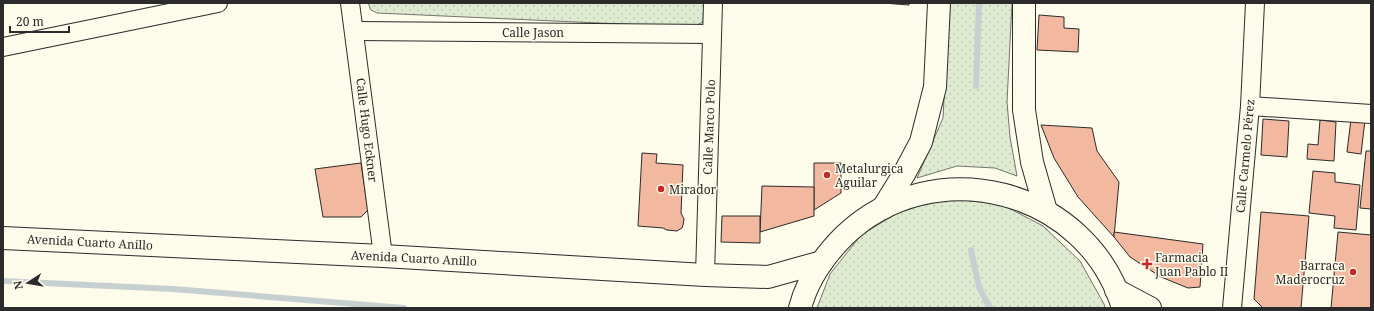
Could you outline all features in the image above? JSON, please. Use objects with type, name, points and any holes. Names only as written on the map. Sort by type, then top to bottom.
[{"type":"main road","points":[[883,208],[904,174],[921,142],[935,87],[939,3]]},
{"type":"main road","points":[[1024,3],[1024,110],[1032,162],[1046,211]]},
{"type":"main road","points":[[800,308],[806,290],[822,262],[849,231],[860,223],[883,208],[914,195],[942,190],[965,189],[987,191],[1015,197],[1046,211],[1075,232],[1087,245],[1098,259],[1120,299],[1150,308]]},
{"type":"main road","name":"Avenida Cuarto Anillo","points":[[3,238],[383,256],[705,275],[768,277],[822,262]]},
{"type":"street","points":[[3,47],[218,3]]},
{"type":"street","name":"Calle Hugo Eckner","points":[[350,3],[355,31],[383,256]]},
{"type":"street","name":"Calle Marco Polo","points":[[705,275],[713,3]]},
{"type":"street","name":"Calle Carmelo Pérez","points":[[1232,308],[1250,106],[1255,3]]},
{"type":"street","name":"Calle Jason","points":[[355,31],[712,34]]},
{"type":"street","points":[[1250,106],[1371,114]]},
{"type":"green space","points":[[368,3],[704,3],[703,22],[695,26],[688,27],[377,13],[371,10]]},
{"type":"green space","points":[[949,3],[1012,3],[1007,102],[1010,137],[1017,176],[995,168],[957,166],[917,178],[943,118]]},
{"type":"green space","points":[[952,199],[1001,204],[1043,226],[1080,261],[1105,308],[817,308],[830,274],[861,235],[904,209]]},
{"type":"building","points":[[883,3],[909,3],[909,5]]},
{"type":"building","points":[[1039,15],[1064,17],[1064,28],[1079,29],[1078,52],[1037,50]]},
{"type":"building","points":[[1263,119],[1289,121],[1287,157],[1261,155]]},
{"type":"building","points":[[1351,119],[1365,120],[1361,154],[1347,152]]},
{"type":"building","points":[[1320,120],[1336,122],[1334,161],[1307,159],[1308,144],[1318,145]]},
{"type":"building","points":[[1041,125],[1092,128],[1097,151],[1119,182],[1114,237],[1078,197],[1054,158]]},
{"type":"building","points":[[1366,151],[1371,151],[1371,209],[1360,208]]},
{"type":"building","name":"Mirador","points":[[642,153],[657,154],[656,163],[683,165],[681,213],[684,219],[682,228],[677,231],[638,226]]},
{"type":"building","points":[[361,163],[368,210],[361,217],[323,217],[315,169]]},
{"type":"building","name":"Metalurgica Aguilar","points":[[814,163],[841,163],[841,193],[814,210]]},
{"type":"building","points":[[1313,171],[1335,173],[1335,182],[1360,185],[1356,230],[1334,228],[1335,216],[1309,213]]},
{"type":"building","points":[[762,186],[814,187],[814,216],[760,232]]},
{"type":"building","points":[[1261,212],[1309,216],[1301,308],[1263,308],[1254,299]]},
{"type":"building","points":[[722,216],[760,216],[760,243],[721,242]]},
{"type":"building","points":[[1114,232],[1203,244],[1200,287],[1188,288],[1161,277],[1130,257],[1114,237]]},
{"type":"building","name":"Barraca Maderocruz","points":[[1338,232],[1371,235],[1371,308],[1331,308]]},
{"type":"waterway","points":[[976,86],[979,3]]},
{"type":"waterway","points":[[971,250],[979,287],[990,308]]},
{"type":"waterway","points":[[3,281],[173,289],[404,308]]},
{"type":"place","name":"Metalurgica Aguilar","points":[[827,175]]},
{"type":"place","name":"Mirador","points":[[661,189]]},
{"type":"place","name":"Farmacia Juan Pablo II","points":[[1147,264]]},
{"type":"place","name":"Barraca Maderocruz","points":[[1353,272]]}]
